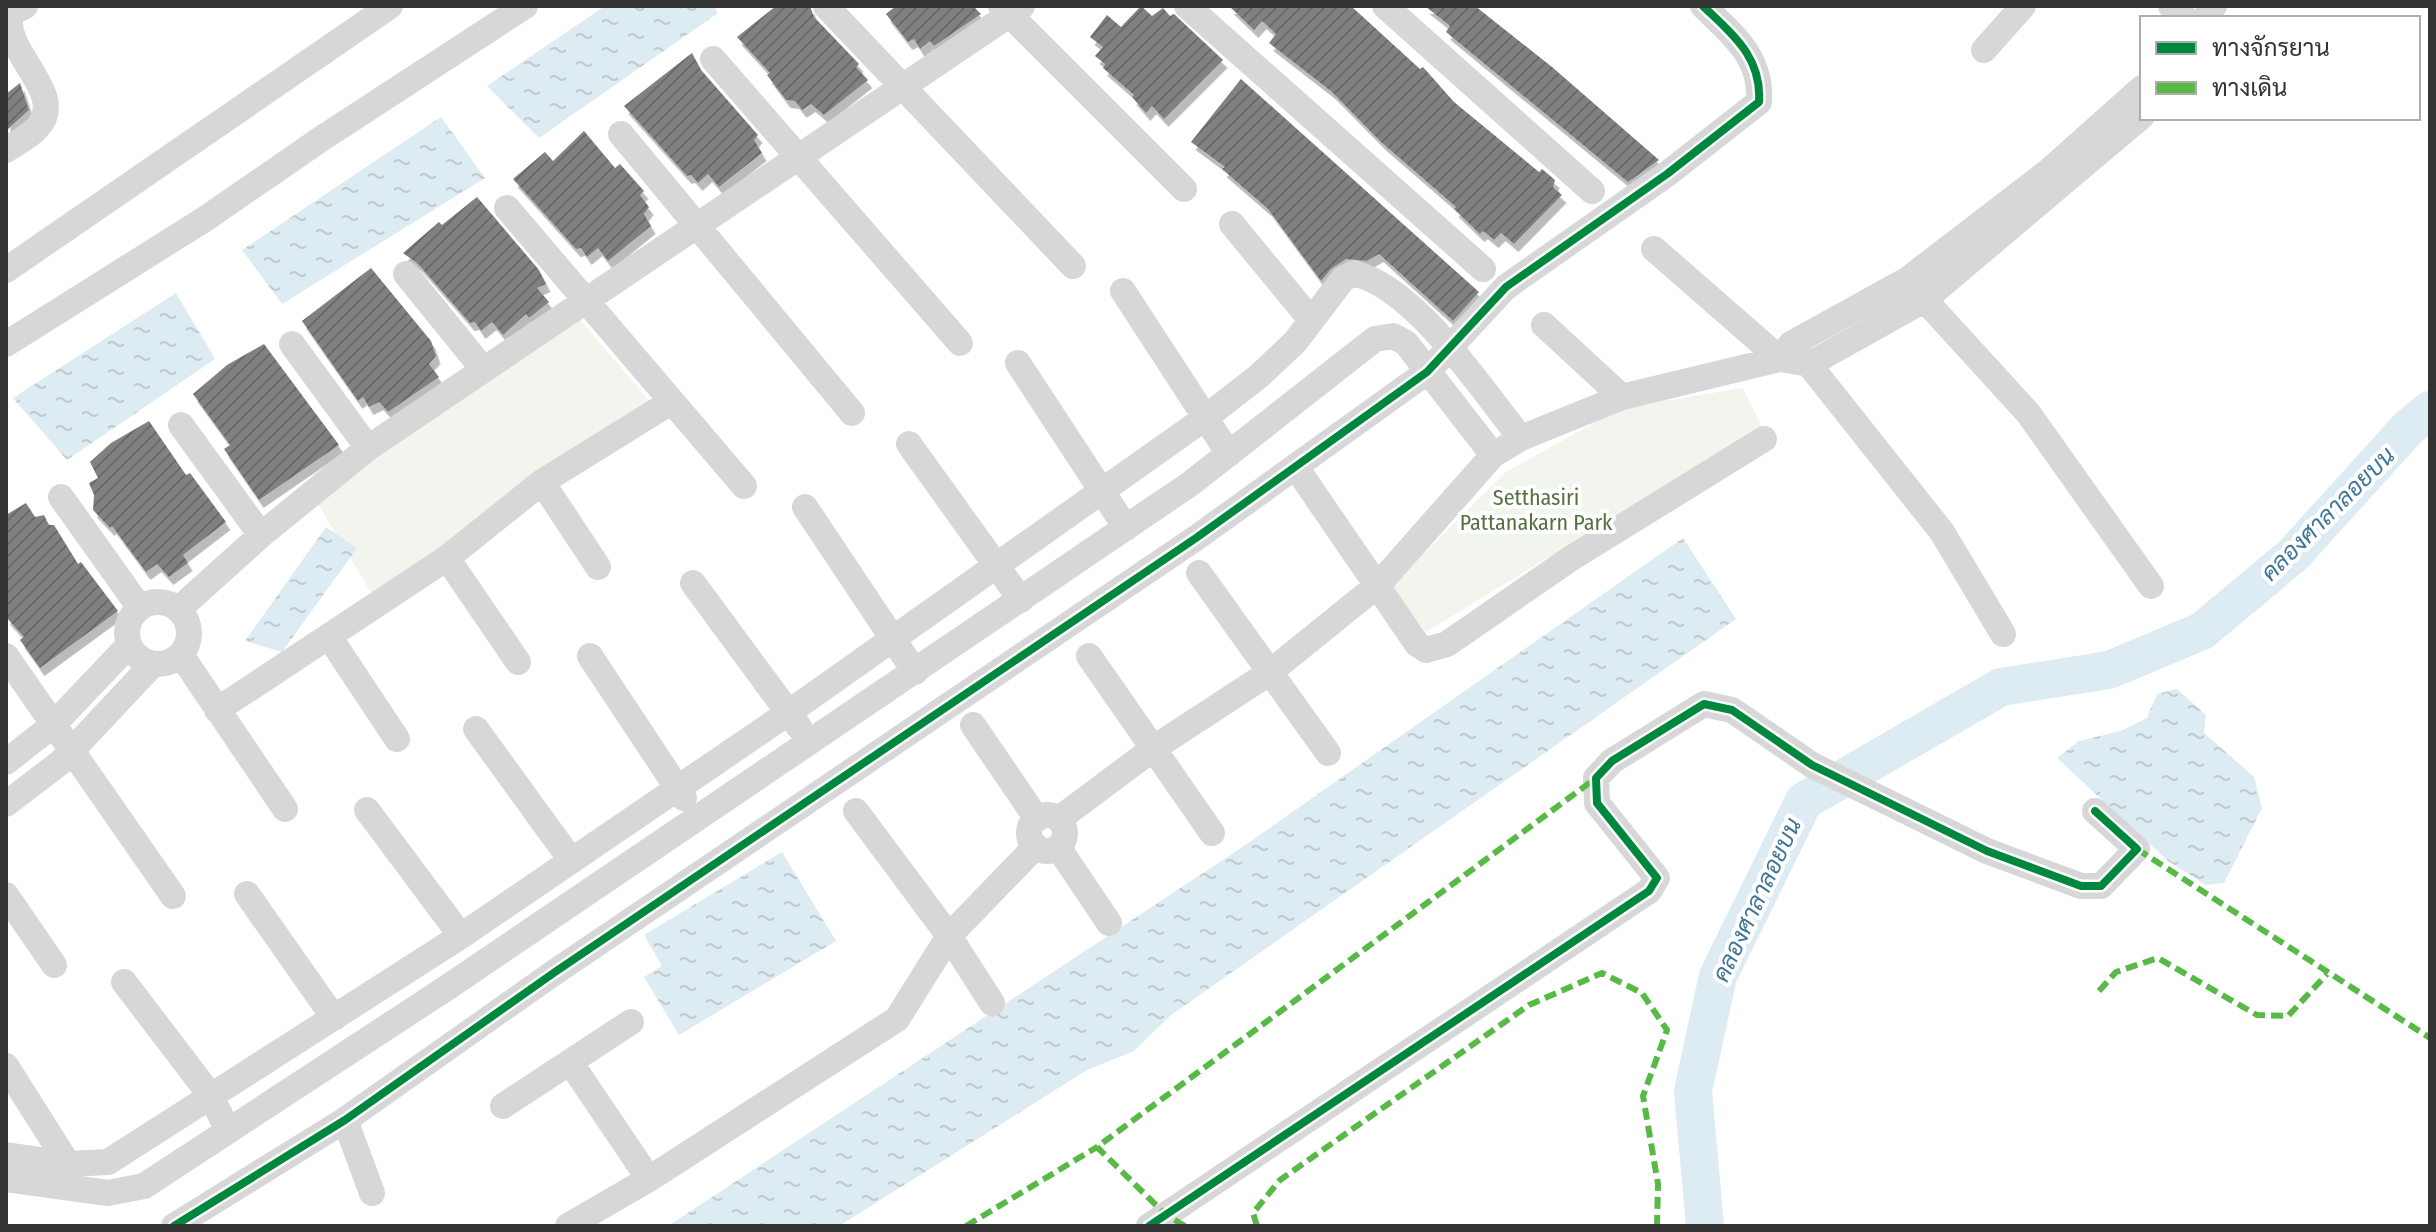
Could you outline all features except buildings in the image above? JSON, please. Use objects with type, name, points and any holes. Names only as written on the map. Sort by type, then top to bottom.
[{"type":"street","points":[[6,150],[39,127],[45,114],[43,93],[11,38],[8,22],[11,13],[25,6]]},
{"type":"street","points":[[6,270],[390,6]]},
{"type":"street","points":[[6,344],[205,219],[525,6]]},
{"type":"street","points":[[826,6],[1073,266]]},
{"type":"street","points":[[1187,6],[1483,269]]},
{"type":"street","points":[[1385,6],[1592,191]]},
{"type":"street","points":[[174,1226],[345,1120],[555,972],[1196,538],[1427,372],[1506,287],[1667,174],[1759,102],[1761,82],[1744,46],[1703,6]]},
{"type":"street","points":[[1984,50],[2023,6]]},
{"type":"street","points":[[179,609],[261,535],[368,448],[700,226],[1010,9],[1184,189]]},
{"type":"street","points":[[713,59],[960,343]]},
{"type":"street","points":[[1048,819],[1269,673],[1379,584],[1493,455],[1521,438],[1622,397],[1786,351],[1915,290],[2140,90]]},
{"type":"street","points":[[1810,364],[1915,290],[2140,118]]},
{"type":"street","points":[[621,134],[852,413]]},
{"type":"street","points":[[507,208],[744,486]]},
{"type":"street","points":[[1232,224],[1311,320]]},
{"type":"street","points":[[1654,249],[1786,351],[1810,364],[1942,532],[2003,634]]},
{"type":"street","points":[[6,1155],[68,1164],[108,1162],[461,936],[788,713],[1205,418],[1259,376],[1295,342],[1343,279],[1354,273],[1374,278],[1390,288],[1450,345],[1521,438]]},
{"type":"street","points":[[406,274],[483,369]]},
{"type":"street","points":[[1915,290],[2028,413],[2151,586]]},
{"type":"street","points":[[1123,291],[1229,454]]},
{"type":"street","points":[[1544,325],[1622,397]]},
{"type":"street","points":[[6,1179],[108,1193],[144,1186],[698,818],[1126,528],[1229,454],[1375,339],[1393,336],[1406,343],[1493,455]]},
{"type":"street","points":[[292,344],[368,448]]},
{"type":"street","points":[[1018,363],[1126,528]]},
{"type":"street","points":[[217,710],[447,558],[542,482],[671,402]]},
{"type":"street","points":[[181,425],[261,535]]},
{"type":"street","points":[[1302,476],[1379,584],[1417,644],[1426,650],[1447,644],[1570,559],[1764,439]]},
{"type":"street","points":[[909,444],[1021,600]]},
{"type":"street","points":[[542,482],[598,567]]},
{"type":"street","points":[[61,497],[140,608]]},
{"type":"street","points":[[805,507],[915,672]]},
{"type":"street","points":[[447,558],[518,662]]},
{"type":"street","points":[[1199,573],[1328,753]]},
{"type":"street","points":[[693,583],[811,742]]},
{"type":"street","points":[[159,602],[179,609],[189,626],[190,637],[181,655],[173,661],[153,664],[135,654],[129,645],[128,625],[140,608],[159,602]]},
{"type":"street","points":[[330,638],[397,739]]},
{"type":"street","points":[[6,762],[53,725],[129,645]]},
{"type":"street","points":[[181,655],[285,809]]},
{"type":"street","points":[[6,656],[173,896]]},
{"type":"street","points":[[590,656],[698,818]]},
{"type":"street","points":[[1089,656],[1212,833]]},
{"type":"street","points":[[6,804],[72,751],[153,664]]},
{"type":"street","points":[[1149,1226],[1649,891],[1657,878],[1597,803],[1596,778],[1612,761],[1704,704],[1732,710],[1812,765],[1987,851],[2081,886],[2101,886],[2137,849],[2095,811]]},
{"type":"street","points":[[568,1226],[649,1179],[897,1019],[949,936],[1065,833],[1048,819],[973,725]]},
{"type":"street","points":[[476,729],[571,860]]},
{"type":"street","points":[[367,810],[461,936]]},
{"type":"street","points":[[856,811],[949,936],[992,1003]]},
{"type":"street","points":[[1047,846],[1109,923]]},
{"type":"street","points":[[247,894],[334,1018]]},
{"type":"street","points":[[6,895],[54,965]]},
{"type":"street","points":[[124,982],[211,1096],[228,1131]]},
{"type":"street","points":[[503,1106],[631,1022]]},
{"type":"street","points":[[570,1062],[649,1179]]},
{"type":"street","points":[[6,1066],[68,1164]]},
{"type":"street","points":[[345,1120],[372,1193]]},
{"type":"green space","points":[[572,310],[657,410],[375,599],[312,494]]},
{"type":"green space","name":"Setthasiri Pattanakarn Park","points":[[1743,388],[1762,427],[1426,632],[1390,587],[1506,472],[1621,408]]},
{"type":"water","points":[[605,6],[714,6],[718,13],[539,138],[487,86]]},
{"type":"water","points":[[441,117],[485,178],[282,304],[242,250]]},
{"type":"water","points":[[176,293],[215,359],[67,460],[13,398]]},
{"type":"water","points":[[326,527],[357,548],[282,652],[245,641]]},
{"type":"water","points":[[1683,538],[1736,619],[1171,1015],[1134,1051],[1087,1070],[839,1226],[668,1226],[1241,848]]},
{"type":"water","points":[[2177,689],[2206,715],[2204,733],[2254,777],[2262,808],[2224,883],[2206,885],[2168,861],[2057,758],[2079,741],[2121,731],[2147,718],[2157,694]]},
{"type":"water","points":[[782,852],[836,941],[679,1035],[644,977],[662,966],[644,935]]},
{"type":"waterway","name":"คลองศาลาลอยบน","points":[[1705,1226],[1693,1091],[1718,976],[1804,801],[2001,687],[2109,670],[2202,631],[2293,555],[2408,428],[2430,410]]},
{"type":"marked path","points":[[1185,1226],[1166,1215],[1097,1147],[1596,778]]},
{"type":"marked path","points":[[2137,849],[2430,1038]]},
{"type":"marked path","points":[[2099,991],[2116,972],[2158,958],[2257,1015],[2288,1016],[2327,974]]},
{"type":"marked path","points":[[1257,1226],[1253,1213],[1280,1180],[1529,1005],[1602,973],[1642,993],[1667,1030],[1643,1096],[1658,1184],[1657,1226]]},
{"type":"marked path","points":[[966,1226],[1097,1147]]},
{"type":"cycle path","points":[[174,1226],[345,1120],[555,972],[1196,538],[1427,372],[1506,287],[1667,174],[1759,102],[1759,86],[1751,59],[1735,37],[1703,6]]},
{"type":"cycle path","points":[[1149,1226],[1649,891],[1657,878],[1597,803],[1596,778],[1612,761],[1704,704],[1732,710],[1812,765],[1987,851],[2081,886],[2101,886],[2137,849],[2095,811]]}]
